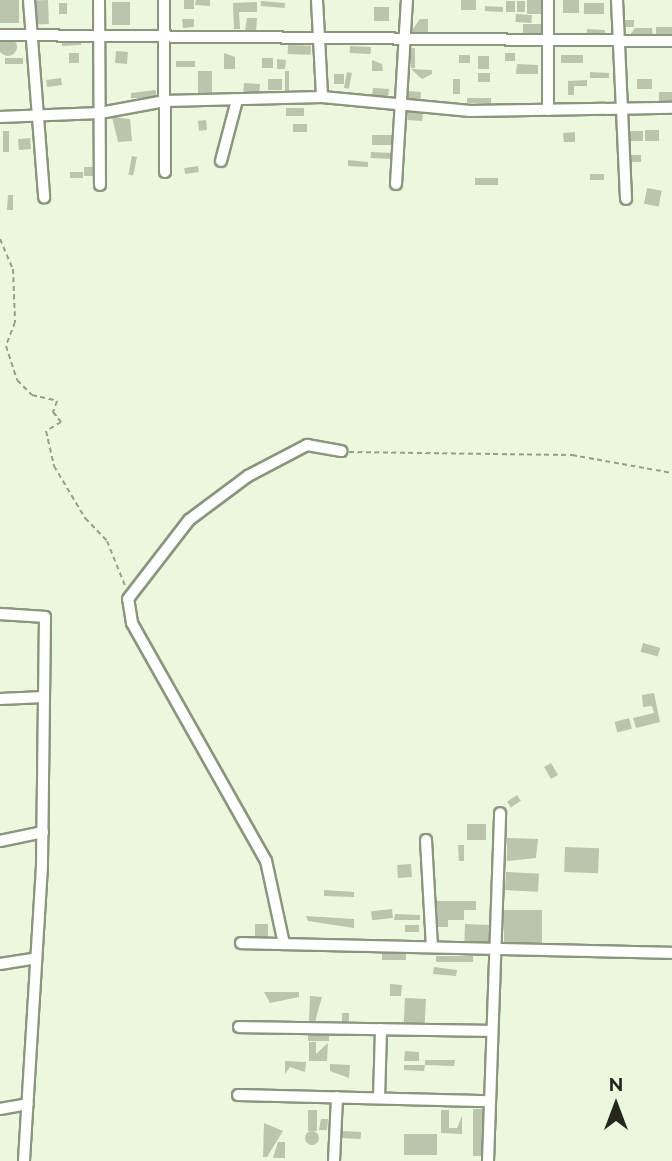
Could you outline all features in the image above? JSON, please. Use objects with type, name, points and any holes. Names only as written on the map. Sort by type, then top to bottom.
[{"type":"street","points":[[29,0],[44,197]]},
{"type":"street","points":[[99,0],[100,185]]},
{"type":"street","points":[[164,0],[165,172]]},
{"type":"street","points":[[317,0],[322,97]]},
{"type":"street","points":[[396,184],[404,105],[407,0]]},
{"type":"street","points":[[548,0],[548,110]]},
{"type":"street","points":[[617,0],[626,199]]},
{"type":"street","points":[[0,34],[672,41]]},
{"type":"street","points":[[0,117],[100,113],[165,101],[322,97],[404,105],[548,110],[672,108]]},
{"type":"street","points":[[221,161],[237,100]]},
{"type":"street","points":[[284,944],[266,861],[132,623],[130,595],[190,520],[248,476],[307,445],[341,451]]},
{"type":"street","points":[[0,614],[45,617],[43,832],[24,1161]]},
{"type":"street","points":[[0,699],[44,697]]},
{"type":"street","points":[[488,1161],[500,813]]},
{"type":"street","points":[[0,841],[43,832]]},
{"type":"street","points":[[426,840],[432,947]]},
{"type":"street","points":[[241,943],[672,953]]},
{"type":"street","points":[[0,964],[36,958]]},
{"type":"street","points":[[239,1027],[492,1031]]},
{"type":"street","points":[[379,1098],[381,1029]]},
{"type":"street","points":[[238,1095],[490,1101]]},
{"type":"street","points":[[334,1161],[337,1097]]},
{"type":"street","points":[[0,1108],[27,1104]]},
{"type":"path","points":[[0,239],[13,269],[15,322],[6,346],[17,380],[32,395],[57,401],[53,412],[61,422],[46,431],[54,466],[85,518],[107,541],[130,595]]},
{"type":"path","points":[[341,451],[572,454],[672,473]]},
{"type":"building","points":[[0,0],[19,0],[19,23],[0,23]]},
{"type":"building","points":[[35,0],[48,0],[49,24],[36,24]]},
{"type":"building","points":[[184,0],[194,0],[194,9],[184,9]]},
{"type":"building","points":[[196,0],[210,0],[210,6],[195,5]]},
{"type":"building","points":[[461,0],[476,0],[476,10],[461,10]]},
{"type":"building","points":[[527,0],[541,0],[541,14],[527,14]]},
{"type":"building","points":[[563,0],[579,0],[579,13],[563,13]]},
{"type":"building","points":[[261,1],[285,3],[284,8],[261,6]]},
{"type":"building","points":[[506,1],[515,1],[515,12],[506,12]]},
{"type":"building","points":[[517,1],[525,1],[525,12],[517,12]]},
{"type":"building","points":[[112,2],[130,2],[130,25],[112,25]]},
{"type":"building","points":[[257,2],[257,12],[239,12],[240,29],[234,29],[233,3]]},
{"type":"building","points":[[59,3],[67,3],[67,14],[59,14]]},
{"type":"building","points":[[584,3],[604,3],[604,14],[584,14]]},
{"type":"building","points":[[485,6],[503,7],[503,12],[485,11]]},
{"type":"building","points":[[374,7],[389,7],[389,21],[374,21]]},
{"type":"building","points":[[516,14],[532,15],[531,23],[515,22]]},
{"type":"building","points":[[247,18],[257,18],[256,32],[245,31]]},
{"type":"building","points":[[182,19],[194,19],[194,27],[183,28]]},
{"type":"building","points":[[420,19],[428,19],[428,34],[410,33]]},
{"type":"building","points":[[624,20],[634,20],[634,27],[624,27]]},
{"type":"building","points":[[523,24],[541,24],[541,37],[523,37]]},
{"type":"building","points":[[656,27],[672,27],[672,38],[656,38]]},
{"type":"building","points":[[635,28],[652,28],[653,38],[627,39]]},
{"type":"building","points":[[587,29],[605,30],[605,39],[587,38]]},
{"type":"building","points":[[4,38],[12,38],[17,47],[15,54],[4,56],[-1,51],[-1,43]]},
{"type":"building","points":[[62,41],[81,41],[81,45],[62,46]]},
{"type":"building","points":[[288,45],[311,46],[311,55],[288,54]]},
{"type":"building","points":[[350,46],[371,47],[371,54],[350,53]]},
{"type":"building","points":[[411,48],[415,48],[415,68],[411,68]]},
{"type":"building","points":[[116,51],[128,52],[127,64],[115,63]]},
{"type":"building","points":[[69,53],[79,53],[79,63],[69,63]]},
{"type":"building","points":[[224,53],[235,57],[235,69],[224,69]]},
{"type":"building","points":[[505,53],[515,53],[515,61],[505,61]]},
{"type":"building","points":[[459,55],[470,55],[470,63],[459,63]]},
{"type":"building","points":[[561,55],[583,55],[583,63],[561,63]]},
{"type":"building","points":[[478,56],[489,56],[489,69],[478,69]]},
{"type":"building","points":[[5,58],[23,58],[23,64],[5,64]]},
{"type":"building","points":[[262,58],[273,58],[273,68],[262,68]]},
{"type":"building","points":[[277,59],[286,60],[285,69],[277,69]]},
{"type":"building","points":[[372,60],[382,64],[383,71],[372,71]]},
{"type":"building","points":[[176,61],[195,61],[195,67],[176,67]]},
{"type":"building","points":[[517,64],[538,65],[538,74],[516,74]]},
{"type":"building","points":[[411,69],[432,70],[432,74],[422,79]]},
{"type":"building","points":[[198,71],[212,71],[212,95],[198,95]]},
{"type":"building","points":[[285,71],[289,71],[289,97],[285,97]]},
{"type":"building","points":[[347,72],[352,73],[349,89],[344,88]]},
{"type":"building","points":[[590,72],[609,73],[609,78],[590,78]]},
{"type":"building","points":[[478,73],[490,73],[490,82],[478,82]]},
{"type":"building","points":[[334,74],[344,74],[344,84],[334,84]]},
{"type":"building","points":[[61,78],[62,85],[47,87],[46,80]]},
{"type":"building","points":[[268,79],[282,79],[282,90],[268,90]]},
{"type":"building","points":[[453,79],[460,79],[460,94],[453,94]]},
{"type":"building","points":[[637,79],[652,79],[652,89],[637,89]]},
{"type":"building","points":[[587,80],[587,86],[574,86],[574,95],[568,95],[568,81]]},
{"type":"building","points":[[244,83],[260,84],[259,97],[243,96]]},
{"type":"building","points":[[373,88],[389,89],[388,97],[372,97]]},
{"type":"building","points":[[156,90],[156,98],[131,98],[131,93]]},
{"type":"building","points":[[408,91],[421,92],[420,99],[408,98]]},
{"type":"building","points":[[659,92],[672,92],[672,103],[659,103]]},
{"type":"building","points":[[467,98],[491,98],[491,104],[467,103]]},
{"type":"building","points":[[286,108],[304,108],[304,116],[286,116]]},
{"type":"building","points":[[408,110],[423,111],[422,121],[407,120]]},
{"type":"building","points":[[112,117],[130,119],[132,141],[118,142]]},
{"type":"building","points":[[206,120],[207,130],[199,131],[198,121]]},
{"type":"building","points":[[293,124],[307,124],[307,132],[293,132]]},
{"type":"building","points":[[645,130],[659,130],[659,141],[645,141]]},
{"type":"building","points":[[3,131],[9,131],[9,152],[3,152]]},
{"type":"building","points":[[627,131],[643,131],[643,141],[627,141]]},
{"type":"building","points":[[575,132],[575,142],[564,142],[563,133]]},
{"type":"building","points":[[372,135],[392,135],[392,145],[372,145]]},
{"type":"building","points":[[30,138],[31,149],[19,150],[18,139]]},
{"type":"building","points":[[371,152],[392,153],[392,159],[371,158]]},
{"type":"building","points":[[627,155],[641,155],[641,162],[627,162]]},
{"type":"building","points":[[132,156],[137,157],[133,176],[128,175]]},
{"type":"building","points":[[348,160],[368,162],[368,167],[348,166]]},
{"type":"building","points":[[198,166],[199,172],[185,174],[184,168]]},
{"type":"building","points":[[84,167],[93,167],[93,176],[84,176]]},
{"type":"building","points":[[70,172],[83,172],[83,178],[70,178]]},
{"type":"building","points":[[590,174],[604,174],[604,180],[590,180]]},
{"type":"building","points":[[475,178],[498,178],[498,185],[475,185]]},
{"type":"building","points":[[647,188],[662,191],[659,207],[644,204]]},
{"type":"building","points":[[8,195],[13,195],[13,210],[7,210]]},
{"type":"building","points":[[643,643],[660,648],[658,657],[641,652]]},
{"type":"building","points":[[654,693],[660,722],[636,728],[633,718],[654,713],[652,706],[643,707],[642,695]]},
{"type":"building","points":[[629,718],[632,729],[617,733],[615,722]]},
{"type":"building","points":[[551,763],[558,775],[551,779],[544,767]]},
{"type":"building","points":[[517,795],[521,801],[511,808],[507,802]]},
{"type":"building","points":[[467,824],[486,824],[486,840],[467,840]]},
{"type":"building","points":[[507,838],[538,839],[536,858],[507,861]]},
{"type":"building","points":[[458,845],[464,845],[464,861],[459,861]]},
{"type":"building","points":[[565,847],[599,848],[598,873],[564,872]]},
{"type":"building","points":[[411,864],[412,877],[398,878],[397,865]]},
{"type":"building","points":[[506,872],[539,874],[538,892],[505,890]]},
{"type":"building","points":[[324,890],[354,892],[354,897],[324,896]]},
{"type":"building","points":[[434,901],[476,901],[476,910],[464,910],[464,920],[448,920],[448,927],[434,927]]},
{"type":"building","points":[[392,909],[393,918],[372,920],[371,911]]},
{"type":"building","points":[[504,910],[542,910],[542,947],[504,947]]},
{"type":"building","points":[[395,914],[420,915],[420,920],[394,920]]},
{"type":"building","points":[[306,916],[354,919],[354,928],[308,921]]},
{"type":"building","points":[[255,924],[268,924],[268,937],[255,937]]},
{"type":"building","points":[[465,924],[491,925],[490,942],[464,941]]},
{"type":"building","points":[[405,925],[419,925],[419,932],[405,932]]},
{"type":"building","points":[[382,953],[406,954],[406,960],[382,960]]},
{"type":"building","points":[[436,956],[473,956],[473,962],[436,962]]},
{"type":"building","points":[[434,967],[457,970],[456,976],[433,974]]},
{"type":"building","points":[[390,984],[402,985],[401,996],[390,996]]},
{"type":"building","points":[[264,992],[299,992],[299,997],[270,1003]]},
{"type":"building","points":[[310,996],[322,997],[315,1022],[309,1022]]},
{"type":"building","points":[[405,998],[426,999],[425,1024],[404,1023]]},
{"type":"building","points":[[342,1013],[349,1013],[349,1025],[342,1025]]},
{"type":"building","points":[[308,1034],[329,1034],[329,1041],[308,1041]]},
{"type":"building","points":[[309,1042],[316,1042],[316,1054],[328,1043],[327,1061],[309,1061]]},
{"type":"building","points":[[405,1051],[419,1052],[419,1061],[404,1061]]},
{"type":"building","points":[[425,1060],[455,1060],[454,1066],[425,1065]]},
{"type":"building","points":[[285,1061],[306,1062],[305,1072],[290,1067],[285,1074]]},
{"type":"building","points":[[330,1064],[350,1065],[349,1078],[330,1071]]},
{"type":"building","points":[[404,1065],[425,1065],[424,1071],[404,1070]]},
{"type":"building","points":[[473,1109],[485,1109],[485,1156],[473,1156]]},
{"type":"building","points":[[308,1110],[317,1110],[317,1131],[308,1131]]},
{"type":"building","points":[[441,1110],[449,1110],[449,1128],[457,1128],[462,1116],[462,1134],[441,1133]]},
{"type":"building","points":[[321,1119],[328,1119],[327,1130],[319,1130]]},
{"type":"building","points":[[264,1123],[283,1131],[267,1157],[263,1157]]},
{"type":"building","points":[[312,1131],[317,1133],[317,1143],[312,1145],[307,1143],[305,1138],[307,1133]]},
{"type":"building","points":[[340,1131],[361,1132],[361,1139],[340,1138]]},
{"type":"building","points":[[404,1134],[437,1134],[437,1155],[404,1155]]},
{"type":"building","points":[[278,1142],[285,1142],[285,1158],[273,1158]]}]
